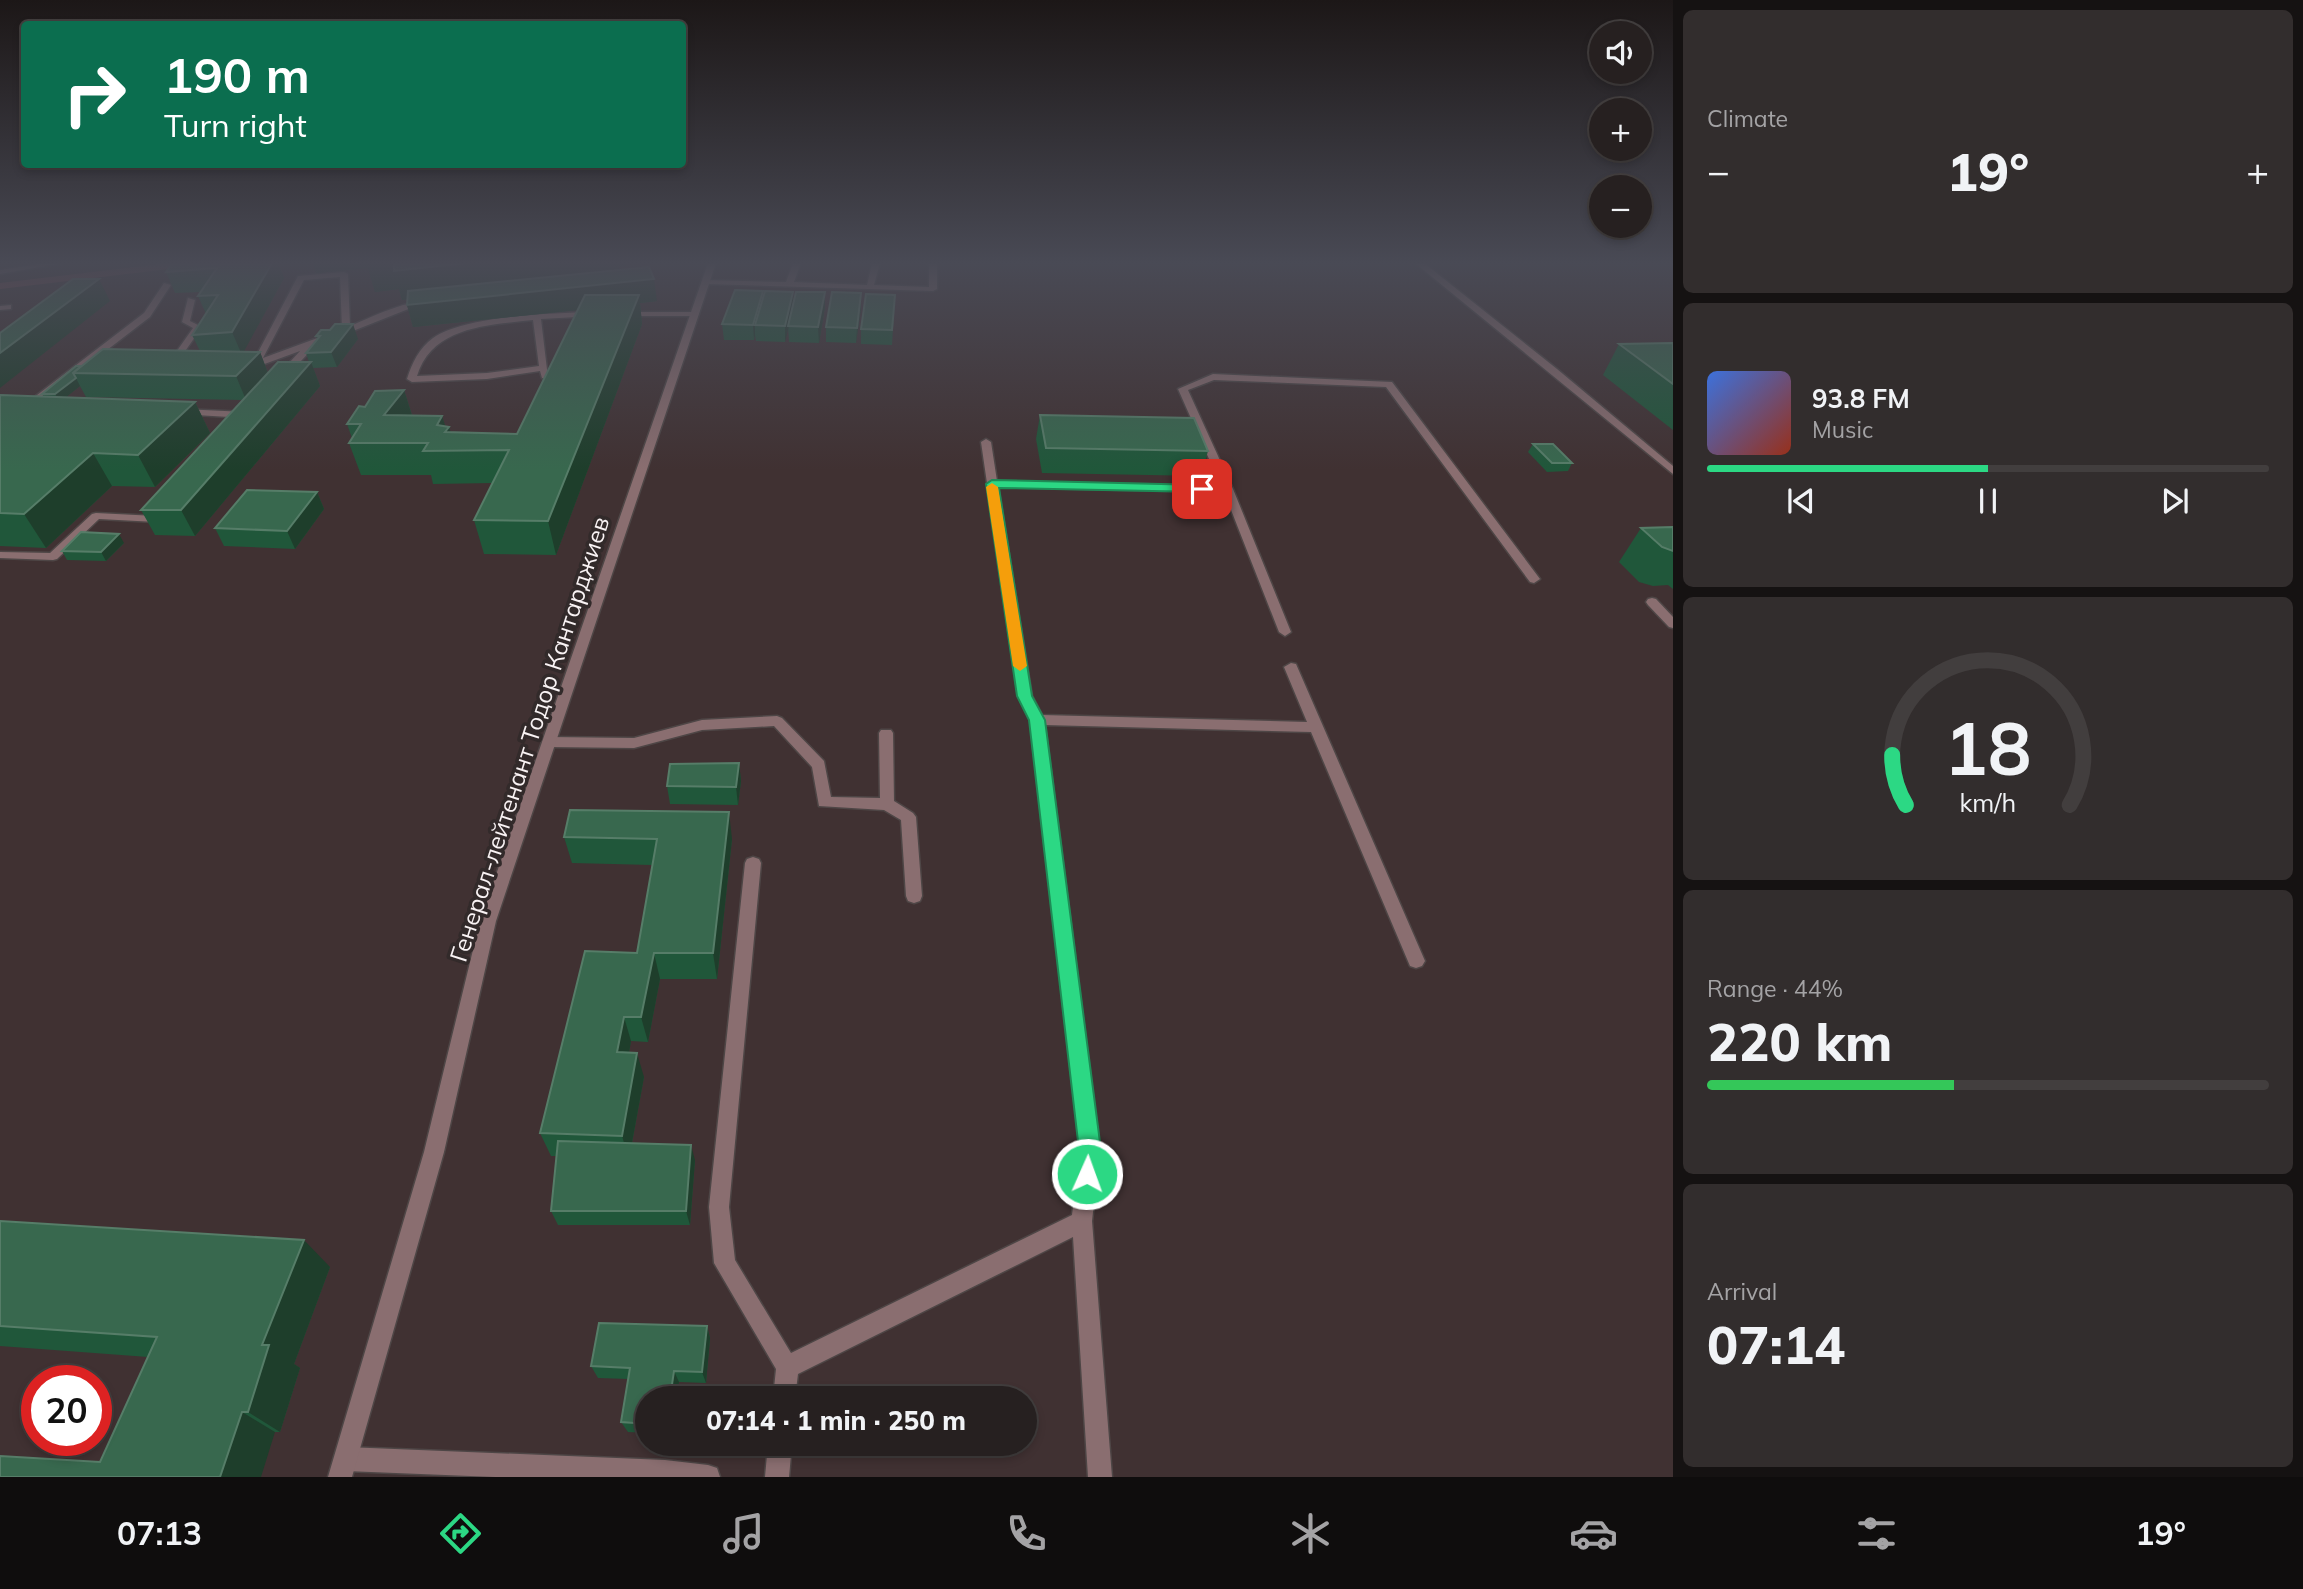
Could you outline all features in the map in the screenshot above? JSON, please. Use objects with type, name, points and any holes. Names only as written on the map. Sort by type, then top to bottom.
[{"type":"street","points":[[26,408],[125,332]]},
{"type":"street","points":[[182,366],[170,366],[194,332]]},
{"type":"street","points":[[256,364],[273,332]]},
{"type":"street","points":[[232,365],[256,364],[344,332]]},
{"type":"street","points":[[454,332],[443,335],[427,347],[415,365],[412,379],[487,376],[544,368]]},
{"type":"street","points":[[539,332],[546,386]]},
{"type":"street","name":"Генерал-лейтенант Тодор Кантарджиев","points":[[343,1468],[434,1152],[488,921],[689,332]]},
{"type":"street","points":[[1505,332],[1673,471]]},
{"type":"street","points":[[275,384],[312,344]]},
{"type":"street","points":[[1285,632],[1228,489],[1183,389],[1213,377],[1389,384],[1534,579]]},
{"type":"street","points":[[239,423],[256,404]]},
{"type":"street","points":[[0,407],[40,408]]},
{"type":"street","points":[[164,411],[247,413]]},
{"type":"street","points":[[986,442],[1024,696],[1037,720],[1090,1150],[1082,1222],[1100,1477]]},
{"type":"street","points":[[992,484],[1228,489]]},
{"type":"street","points":[[0,555],[53,557],[96,516],[156,519]]},
{"type":"street","points":[[1652,602],[1673,624]]},
{"type":"street","points":[[1291,667],[1416,961]]},
{"type":"street","points":[[1037,720],[1316,727]]},
{"type":"street","points":[[549,742],[634,743],[702,725],[777,721],[819,765],[824,802],[887,804],[908,817],[914,896]]},
{"type":"street","points":[[886,733],[887,804]]},
{"type":"street","points":[[753,863],[719,1207],[725,1263],[787,1367],[785,1386]]},
{"type":"street","points":[[787,1367],[1082,1222]]},
{"type":"street","points":[[777,1477],[779,1456]]},
{"type":"street","points":[[343,1468],[651,1472],[708,1477]]},
{"type":"shaded area","points":[[0,332],[1673,332],[1673,1477],[0,1477]]},
{"type":"building","points":[[1,332],[28,332],[0,353]]},
{"type":"building","points":[[194,332],[232,332],[232,332],[192,335]]},
{"type":"building","points":[[319,332],[347,332],[331,352],[306,353],[320,336],[316,336]]},
{"type":"building","points":[[567,332],[624,332],[548,521],[474,520],[509,450],[423,451],[428,443],[349,443],[361,424],[347,424],[359,406],[365,407],[375,391],[404,390],[384,415],[442,416],[437,425],[449,427],[445,432],[517,434]]},
{"type":"building","points":[[1673,343],[1673,384],[1619,344]]},
{"type":"building","points":[[103,349],[260,352],[236,376],[73,373]]},
{"type":"building","points":[[278,362],[311,362],[181,510],[141,510]]},
{"type":"building","points":[[76,366],[81,366],[73,373],[76,378],[55,394],[42,394]]},
{"type":"building","points":[[0,395],[195,402],[138,455],[93,453],[24,514],[0,513]]},
{"type":"building","points":[[1040,415],[1194,418],[1208,451],[1046,448]]},
{"type":"building","points":[[1533,444],[1553,444],[1572,463],[1552,463]]},
{"type":"building","points":[[247,490],[317,492],[287,531],[215,528]]},
{"type":"building","points":[[1673,527],[1673,551],[1662,547],[1641,528]]},
{"type":"building","points":[[81,532],[119,534],[101,552],[62,551]]},
{"type":"building","points":[[739,763],[736,787],[667,786],[670,764]]},
{"type":"building","points":[[570,810],[729,812],[713,953],[654,953],[641,1017],[624,1017],[617,1052],[637,1053],[622,1136],[540,1133],[585,951],[637,953],[657,839],[564,837]]},
{"type":"building","points":[[558,1141],[691,1145],[686,1211],[551,1211]]},
{"type":"building","points":[[0,1221],[304,1240],[262,1345],[269,1345],[248,1412],[242,1412],[220,1477],[0,1477],[0,1456],[100,1462],[103,1456],[112,1456],[112,1436],[157,1337],[0,1326]]},
{"type":"building","points":[[599,1323],[707,1326],[702,1372],[674,1371],[672,1386],[635,1386],[635,1423],[621,1422],[630,1368],[591,1366]]},
{"type":"slow traffic","points":[[992,487],[1020,666]]},
{"type":"route","points":[[1087,1174],[1090,1150],[1037,720],[1024,696],[992,484],[1202,489]]}]
